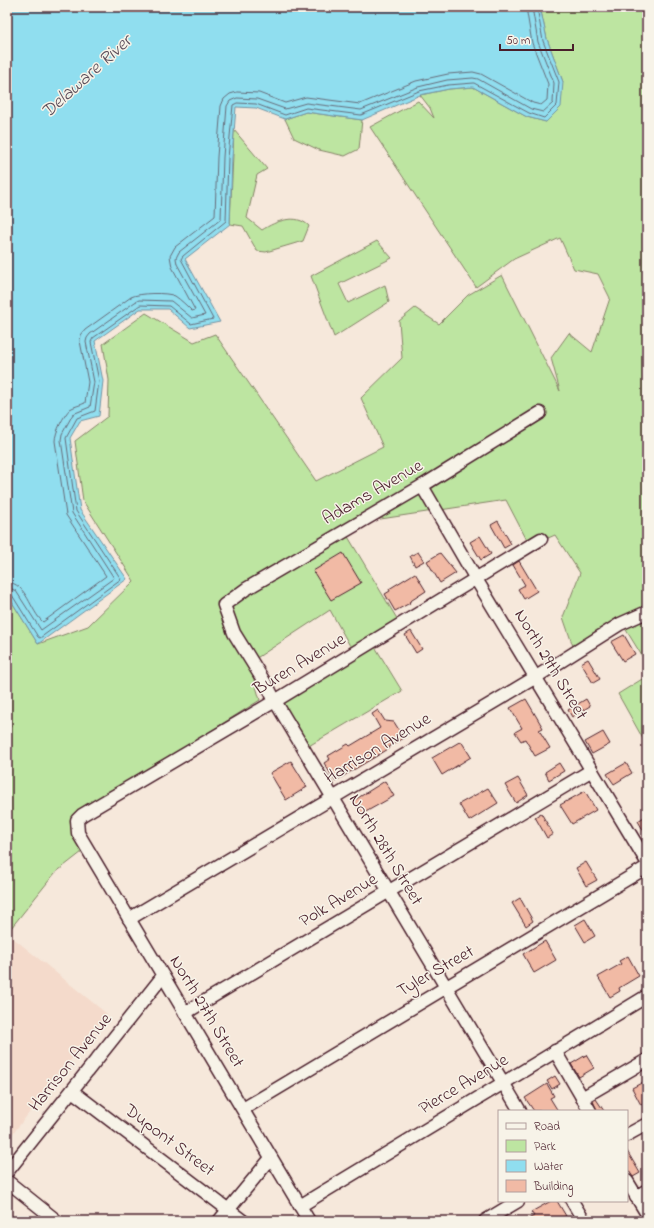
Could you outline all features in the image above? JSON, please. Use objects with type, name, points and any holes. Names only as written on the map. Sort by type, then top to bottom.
[{"type":"street","name":"Adams Avenue","points":[[224,605],[246,589],[422,486],[540,413]]},
{"type":"street","name":"North 29th Street","points":[[422,486],[476,579],[647,862]]},
{"type":"street","name":"Buren Avenue","points":[[77,820],[82,815],[275,701],[541,539]]},
{"type":"street","name":"North 28th Street","points":[[224,605],[234,633],[270,690],[275,701],[519,1110]]},
{"type":"street","name":"Harrison Avenue","points":[[129,919],[536,677],[620,624],[647,612]]},
{"type":"street","name":"Polk Avenue","points":[[185,1013],[592,770]]},
{"type":"street","name":"North 27th Street","points":[[77,820],[78,833],[309,1221]]},
{"type":"street","name":"Tyler Street","points":[[243,1109],[647,867]]},
{"type":"street","name":"Harrison Avenue","points":[[7,1172],[163,976]]},
{"type":"street","name":"Pierce Avenue","points":[[300,1206],[647,996]]},
{"type":"street","points":[[555,1051],[589,1110]]},
{"type":"street","points":[[582,1098],[647,1060]]},
{"type":"street","name":"Dupont Street","points":[[72,1090],[243,1221]]},
{"type":"street","points":[[628,1134],[647,1124]]},
{"type":"street","points":[[219,1221],[271,1158]]},
{"type":"street","points":[[7,1181],[57,1221]]},
{"type":"street","points":[[628,1183],[647,1214]]},
{"type":"street","points":[[636,1196],[647,1190]]},
{"type":"street","points":[[485,1221],[516,1202]]},
{"type":"street","points":[[573,1202],[584,1221]]},
{"type":"shaded area","points":[[7,933],[107,1014],[7,1141]]},
{"type":"green space","points":[[540,7],[647,7],[647,664],[623,625],[575,652],[563,617],[580,573],[555,535],[530,546],[506,500],[341,525],[402,627],[374,645],[402,691],[307,747],[279,701],[355,655],[330,610],[249,663],[260,700],[76,816],[91,845],[55,873],[7,933],[7,721],[11,727],[7,692],[7,594],[38,644],[88,626],[134,581],[83,501],[75,441],[108,416],[109,380],[103,344],[146,313],[194,342],[215,334],[316,481],[383,447],[361,398],[402,358],[399,321],[415,308],[439,324],[468,295],[502,275],[560,391],[551,358],[569,333],[592,352],[610,298],[598,274],[574,269],[560,238],[514,259],[476,287],[370,127],[418,101],[434,118],[430,108],[420,95],[449,89],[473,87],[527,117],[546,122],[563,82],[547,39]]},
{"type":"green space","points":[[306,112],[362,120],[359,149],[345,156],[319,150],[294,138],[285,119]]},
{"type":"green space","points":[[234,130],[267,169],[257,175],[247,218],[262,230],[280,221],[292,219],[304,222],[309,226],[303,241],[266,252],[257,251],[243,226],[230,224]]},
{"type":"green space","points":[[377,241],[392,258],[339,284],[348,303],[385,285],[389,302],[334,337],[311,276]]},
{"type":"green space","points":[[647,676],[647,746],[618,694]]},
{"type":"water","name":"Delaware River","points":[[7,7],[540,7],[547,39],[563,82],[561,107],[546,122],[527,117],[473,87],[449,89],[420,95],[362,120],[306,112],[285,119],[256,108],[236,107],[232,158],[230,224],[185,259],[220,322],[190,328],[168,309],[140,309],[95,341],[103,381],[99,416],[80,421],[70,438],[80,510],[127,579],[38,644],[7,594]]},
{"type":"building","points":[[498,521],[511,544],[504,548],[491,525]]},
{"type":"building","points":[[480,536],[491,554],[481,560],[470,542]]},
{"type":"building","points":[[418,552],[424,561],[415,566],[410,556]]},
{"type":"building","points":[[343,553],[361,583],[331,600],[313,571]]},
{"type":"building","points":[[440,553],[456,573],[440,583],[427,561]]},
{"type":"building","points":[[519,561],[537,591],[524,599],[518,589],[525,585],[513,565]]},
{"type":"building","points":[[415,573],[426,591],[409,602],[410,603],[395,611],[385,594],[390,591],[389,589]]},
{"type":"building","points":[[411,631],[422,649],[416,653],[405,635]]},
{"type":"building","points":[[624,635],[635,654],[623,661],[611,642]]},
{"type":"building","points":[[588,659],[600,679],[593,683],[581,663]]},
{"type":"building","points":[[526,699],[543,728],[539,730],[550,748],[535,756],[525,739],[521,741],[515,732],[522,728],[510,708]]},
{"type":"building","points":[[586,699],[590,706],[572,717],[568,710]]},
{"type":"building","points":[[378,710],[385,721],[394,722],[404,738],[335,781],[324,763],[330,759],[328,756],[348,744],[350,746],[380,728],[372,714]]},
{"type":"building","points":[[603,732],[610,744],[592,754],[585,742]]},
{"type":"building","points":[[461,741],[471,757],[442,775],[432,758]]},
{"type":"building","points":[[291,761],[307,787],[286,800],[270,773]]},
{"type":"building","points":[[559,763],[564,771],[549,780],[545,772]]},
{"type":"building","points":[[626,763],[632,773],[614,784],[607,774]]},
{"type":"building","points":[[518,778],[528,795],[516,803],[505,785]]},
{"type":"building","points":[[385,781],[394,796],[362,814],[353,801]]},
{"type":"building","points":[[488,788],[498,803],[469,821],[459,804]]},
{"type":"building","points":[[585,791],[596,810],[572,824],[560,805]]},
{"type":"building","points":[[541,813],[553,834],[547,838],[535,817]]},
{"type":"building","points":[[647,815],[647,837],[638,821]]},
{"type":"building","points":[[586,862],[597,880],[586,886],[576,868]]},
{"type":"building","points":[[520,898],[533,921],[526,926],[512,903]]},
{"type":"building","points":[[585,919],[595,936],[585,942],[575,925]]},
{"type":"building","points":[[545,941],[556,960],[534,973],[523,954]]},
{"type":"building","points":[[628,956],[639,976],[619,988],[620,991],[610,997],[598,977],[621,964],[619,961]]},
{"type":"building","points":[[586,1055],[594,1068],[579,1077],[571,1064]]},
{"type":"building","points":[[555,1076],[560,1084],[552,1089],[547,1081]]},
{"type":"building","points":[[647,1080],[647,1101],[641,1105],[632,1088]]},
{"type":"building","points":[[547,1084],[554,1096],[550,1098],[557,1110],[533,1110],[525,1098]]},
{"type":"building","points":[[596,1099],[603,1110],[597,1110],[593,1101]]},
{"type":"building","points":[[628,1153],[640,1173],[633,1177],[628,1170]]},
{"type":"building","points":[[549,1202],[558,1202],[566,1216],[557,1221],[524,1221],[534,1216],[531,1212]]}]
